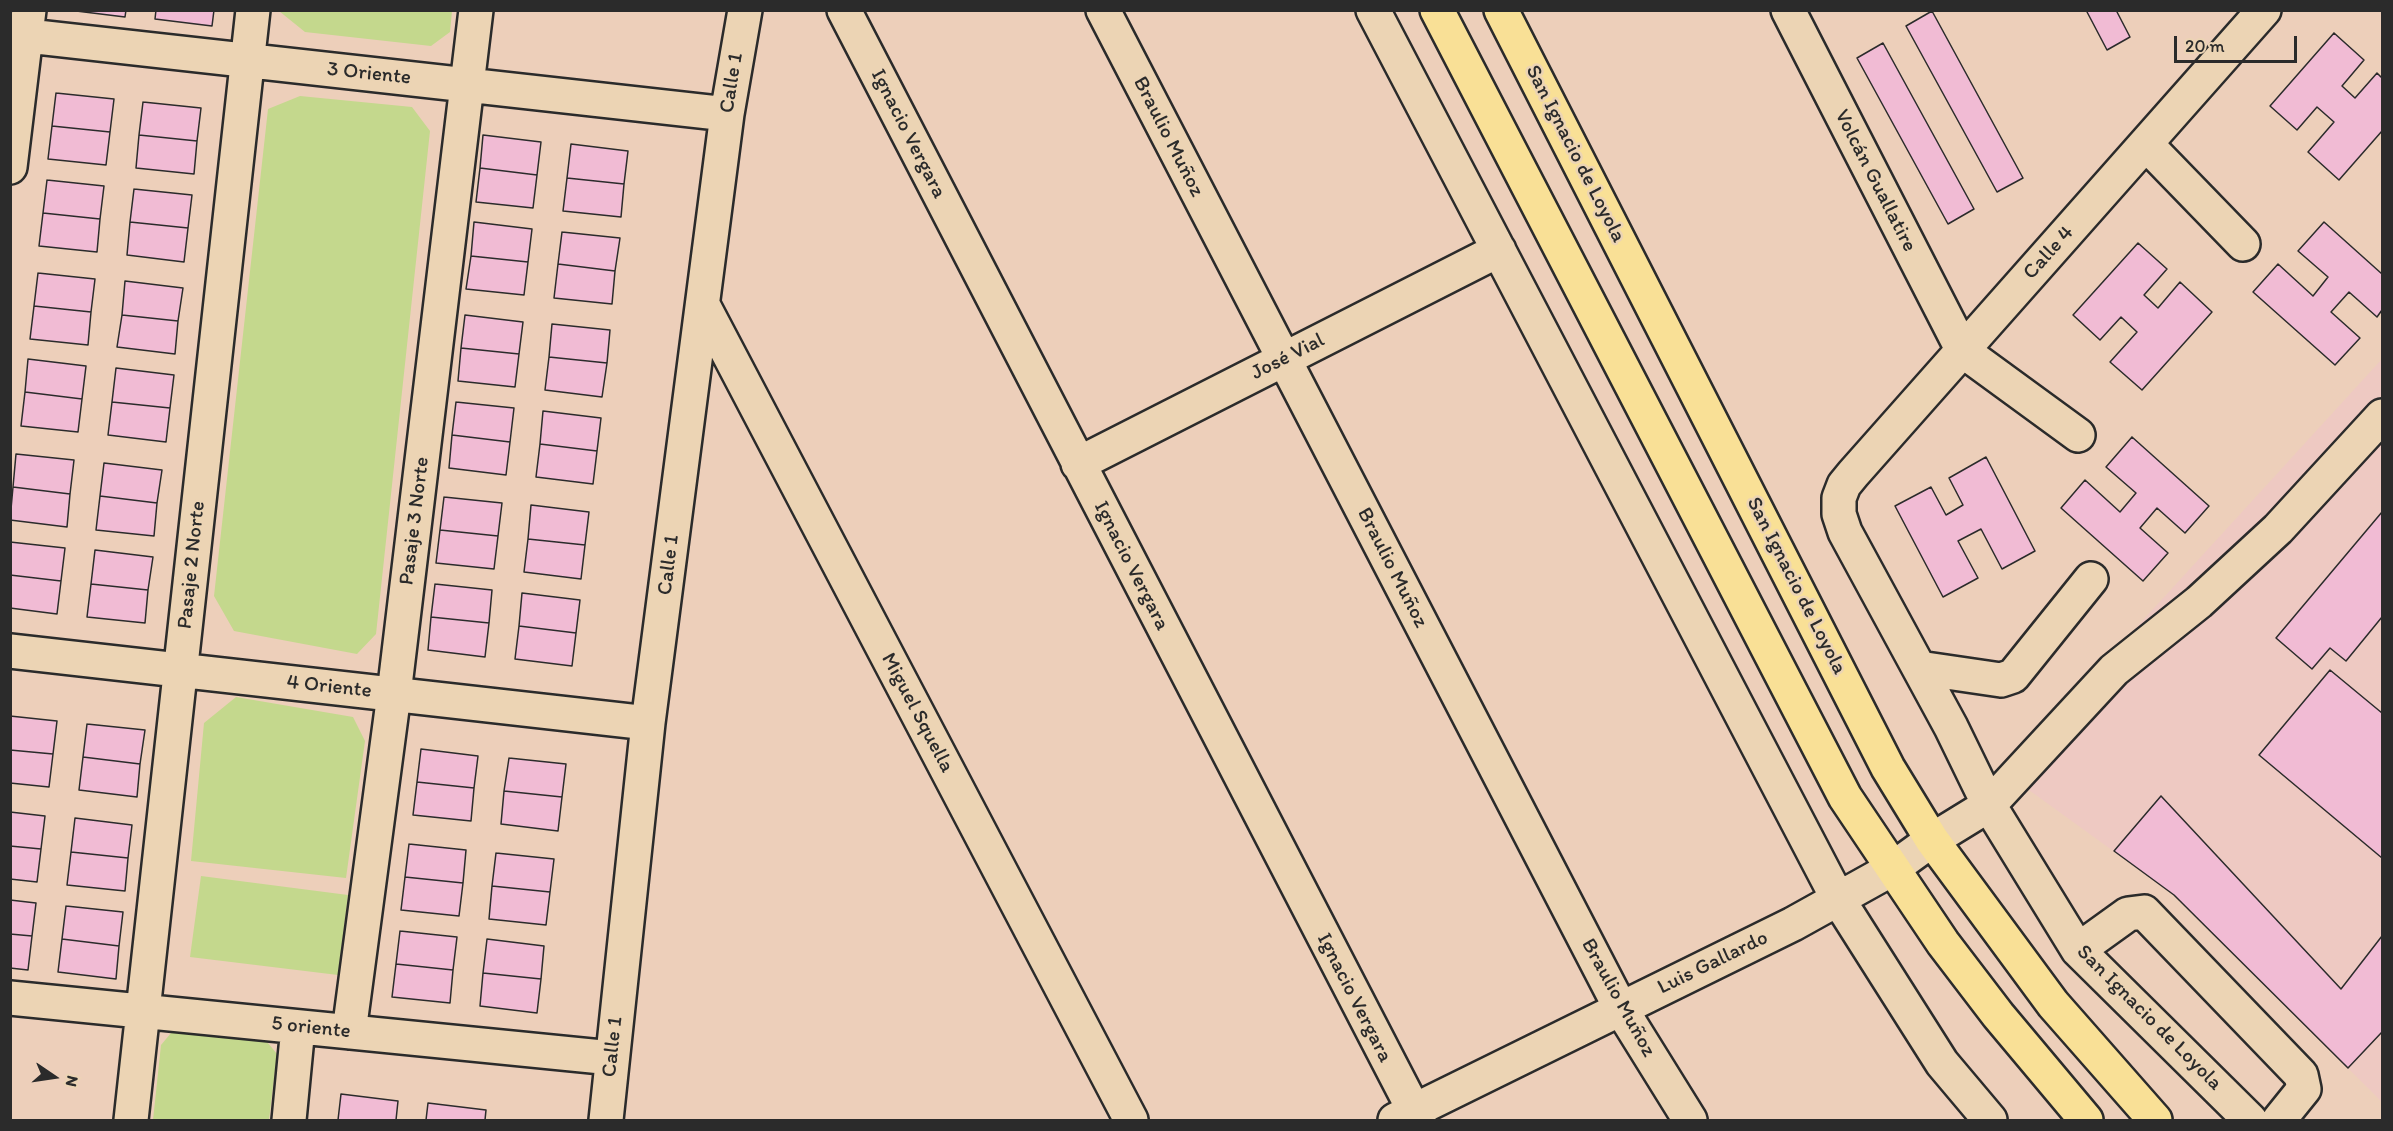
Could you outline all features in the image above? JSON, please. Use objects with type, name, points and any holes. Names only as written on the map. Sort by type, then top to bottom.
[{"type":"main road","points":[[1437,10],[1845,797],[1943,943],[1998,1016],[2086,1120]]},
{"type":"main road","name":"San Ignacio de Loyola","points":[[1502,10],[1888,768],[1932,840],[2053,1004],[2155,1120]]},
{"type":"street","name":"Pasaje 2 Norte","points":[[132,1120],[253,10]]},
{"type":"street","name":"Pasaje 3 Norte","points":[[349,1032],[394,694],[476,10]]},
{"type":"street","name":"Calle 1","points":[[606,1120],[648,723],[727,114],[745,10]]},
{"type":"street","name":"Ignacio Vergara","points":[[844,10],[1078,464],[1409,1118]]},
{"type":"street","name":"Braulio Muñoz","points":[[1103,10],[1621,1009],[1690,1120]]},
{"type":"street","points":[[1373,10],[1838,899],[1942,1063],[1990,1120]]},
{"type":"street","name":"Volcán Guallatire","points":[[1788,10],[1962,351]]},
{"type":"street","name":"Calle 4","points":[[1839,498],[1844,485],[1853,474],[2264,10]]},
{"type":"street","name":"3 Oriente","points":[[22,27],[247,60],[727,114]]},
{"type":"street","points":[[10,167],[22,27]]},
{"type":"street","points":[[2146,144],[2243,244]]},
{"type":"street","name":"José Vial","points":[[1078,464],[1499,250]]},
{"type":"street","name":"Miguel Squella","points":[[703,305],[1131,1120]]},
{"type":"street","points":[[1962,351],[2078,435]]},
{"type":"street","name":"Luis Gallardo","points":[[1409,1118],[1793,924],[1892,869],[1932,840],[1989,806],[2114,670],[2199,602],[2278,529],[2382,416]]},
{"type":"street","name":"San Ignacio de Loyola","points":[[1839,498],[1839,514],[1845,532],[1951,727],[1989,806],[2078,950],[2250,1120]]},
{"type":"street","points":[[1919,668],[2001,680],[2013,676],[2091,579]]},
{"type":"street","name":"4 Oriente","points":[[10,651],[648,723]]},
{"type":"street","points":[[2078,950],[2128,914],[2144,912],[2301,1075],[2304,1089],[2279,1120]]},
{"type":"street","name":"5 oriente","points":[[10,998],[612,1058]]},
{"type":"street","points":[[289,1120],[297,1027]]},
{"type":"shaded area","points":[[2382,359],[2382,1102],[2174,895],[2004,772]]},
{"type":"green space","points":[[452,10],[450,32],[431,46],[305,32],[279,11]]},
{"type":"green space","points":[[300,96],[412,107],[430,131],[376,634],[357,654],[234,631],[214,596],[268,109]]},
{"type":"green space","points":[[236,697],[353,717],[365,741],[346,878],[191,861],[204,723]]},
{"type":"green space","points":[[201,876],[348,895],[338,975],[190,957]]},
{"type":"green space","points":[[176,1027],[259,1032],[277,1054],[269,1120],[153,1120],[161,1045]]},
{"type":"building","points":[[68,10],[126,10],[125,17]]},
{"type":"building","points":[[156,10],[214,10],[212,26],[155,19]]},
{"type":"building","points":[[2086,10],[2116,10],[2130,37],[2107,50]]},
{"type":"building","points":[[1932,11],[2023,178],[1997,192],[1906,26]]},
{"type":"building","points":[[2334,33],[2364,60],[2342,86],[2355,98],[2377,73],[2382,78],[2382,131],[2339,180],[2308,152],[2334,122],[2317,107],[2297,130],[2270,106]]},
{"type":"building","points":[[1883,43],[1974,209],[1948,224],[1857,58]]},
{"type":"building","points":[[56,93],[114,99],[110,132],[52,126]]},
{"type":"building","points":[[143,102],[201,108],[197,141],[139,135]]},
{"type":"building","points":[[52,126],[110,132],[106,165],[48,159]]},
{"type":"building","points":[[139,135],[197,141],[194,174],[136,168]]},
{"type":"building","points":[[483,135],[541,142],[537,175],[480,168]]},
{"type":"building","points":[[571,144],[628,151],[624,184],[567,178]]},
{"type":"building","points":[[480,168],[537,175],[533,208],[476,202]]},
{"type":"building","points":[[567,178],[624,184],[621,217],[563,211]]},
{"type":"building","points":[[47,180],[104,186],[100,219],[43,213]]},
{"type":"building","points":[[134,189],[192,195],[188,228],[130,222]]},
{"type":"building","points":[[43,213],[100,219],[97,252],[39,246]]},
{"type":"building","points":[[130,222],[188,228],[184,262],[127,255]]},
{"type":"building","points":[[474,222],[532,229],[528,262],[471,256]]},
{"type":"building","points":[[2324,222],[2382,274],[2382,310],[2377,317],[2349,292],[2331,312],[2360,338],[2335,365],[2253,292],[2278,264],[2313,296],[2328,277],[2298,251]]},
{"type":"building","points":[[562,232],[620,238],[615,271],[558,264]]},
{"type":"building","points":[[2138,243],[2167,269],[2144,295],[2158,308],[2180,282],[2212,312],[2142,390],[2110,362],[2137,332],[2121,317],[2100,340],[2073,315]]},
{"type":"building","points":[[471,256],[528,262],[524,295],[466,289]]},
{"type":"building","points":[[558,264],[615,271],[612,304],[554,298]]},
{"type":"building","points":[[38,273],[95,279],[91,312],[34,306]]},
{"type":"building","points":[[125,281],[183,288],[178,321],[122,315]]},
{"type":"building","points":[[34,306],[91,312],[88,345],[30,339]]},
{"type":"building","points":[[122,315],[178,321],[175,354],[117,347]]},
{"type":"building","points":[[465,315],[523,322],[519,354],[461,348]]},
{"type":"building","points":[[552,324],[610,330],[607,363],[549,357]]},
{"type":"building","points":[[461,348],[519,354],[515,387],[458,381]]},
{"type":"building","points":[[549,357],[607,363],[602,397],[545,390]]},
{"type":"building","points":[[28,359],[86,366],[82,399],[25,392]]},
{"type":"building","points":[[116,368],[174,375],[170,408],[112,402]]},
{"type":"building","points":[[25,392],[82,399],[78,432],[21,426]]},
{"type":"building","points":[[112,402],[170,408],[166,442],[108,435]]},
{"type":"building","points":[[456,402],[514,408],[510,442],[452,435]]},
{"type":"building","points":[[543,411],[601,418],[597,451],[540,444]]},
{"type":"building","points":[[452,435],[510,442],[506,475],[449,468]]},
{"type":"building","points":[[2132,437],[2209,506],[2185,533],[2157,508],[2140,528],[2168,553],[2143,581],[2061,508],[2085,480],[2120,512],[2136,493],[2106,467]]},
{"type":"building","points":[[540,444],[597,451],[593,484],[536,477]]},
{"type":"building","points":[[16,454],[74,460],[70,494],[13,487]]},
{"type":"building","points":[[1986,457],[2035,551],[2002,569],[1981,529],[1958,541],[1978,578],[1943,597],[1895,506],[1931,487],[1946,515],[1963,505],[1949,478]]},
{"type":"building","points":[[104,463],[162,470],[157,503],[100,496]]},
{"type":"building","points":[[13,487],[70,494],[67,527],[10,520]]},
{"type":"building","points":[[100,496],[157,503],[154,536],[96,530]]},
{"type":"building","points":[[444,497],[502,503],[498,536],[440,530]]},
{"type":"building","points":[[531,505],[589,512],[585,545],[528,539]]},
{"type":"building","points":[[2382,512],[2382,617],[2346,661],[2330,648],[2312,669],[2276,638]]},
{"type":"building","points":[[440,530],[498,536],[494,569],[436,563]]},
{"type":"building","points":[[528,539],[585,545],[581,579],[524,572]]},
{"type":"building","points":[[10,542],[65,548],[61,581],[10,575]]},
{"type":"building","points":[[95,550],[153,557],[148,590],[91,584]]},
{"type":"building","points":[[10,575],[61,581],[57,614],[10,608]]},
{"type":"building","points":[[91,584],[148,590],[145,623],[87,617]]},
{"type":"building","points":[[435,584],[492,590],[489,623],[431,617]]},
{"type":"building","points":[[522,593],[580,600],[576,633],[519,626]]},
{"type":"building","points":[[431,617],[489,623],[485,657],[428,650]]},
{"type":"building","points":[[519,626],[576,633],[572,666],[515,659]]},
{"type":"building","points":[[2330,670],[2382,713],[2382,858],[2259,755]]},
{"type":"building","points":[[10,716],[57,721],[53,754],[10,750]]},
{"type":"building","points":[[87,724],[145,730],[140,764],[83,757]]},
{"type":"building","points":[[421,749],[478,756],[474,788],[417,782]]},
{"type":"building","points":[[10,750],[53,754],[49,787],[10,783]]},
{"type":"building","points":[[83,757],[140,764],[137,797],[79,790]]},
{"type":"building","points":[[509,758],[566,764],[562,797],[504,791]]},
{"type":"building","points":[[417,782],[474,788],[471,821],[413,815]]},
{"type":"building","points":[[504,791],[562,797],[558,831],[501,824]]},
{"type":"building","points":[[2161,796],[2341,989],[2382,936],[2382,1032],[2348,1068],[2174,895],[2114,851]]},
{"type":"building","points":[[10,812],[45,816],[41,849],[10,846]]},
{"type":"building","points":[[75,818],[132,825],[128,858],[71,852]]},
{"type":"building","points":[[409,844],[466,850],[463,883],[405,877]]},
{"type":"building","points":[[10,846],[41,849],[37,882],[10,879]]},
{"type":"building","points":[[71,852],[128,858],[125,891],[67,885]]},
{"type":"building","points":[[496,853],[554,859],[550,892],[492,886]]},
{"type":"building","points":[[405,877],[463,883],[459,916],[401,910]]},
{"type":"building","points":[[492,886],[550,892],[546,925],[489,919]]},
{"type":"building","points":[[10,900],[36,903],[32,936],[10,934]]},
{"type":"building","points":[[66,906],[123,912],[119,946],[62,939]]},
{"type":"building","points":[[400,931],[457,937],[453,970],[396,964]]},
{"type":"building","points":[[10,934],[32,936],[28,970],[10,968]]},
{"type":"building","points":[[62,939],[119,946],[116,979],[58,972]]},
{"type":"building","points":[[487,939],[544,946],[541,979],[483,973]]},
{"type":"building","points":[[396,964],[453,970],[450,1003],[392,997]]},
{"type":"building","points":[[483,973],[541,979],[537,1013],[480,1006]]},
{"type":"building","points":[[341,1094],[398,1101],[396,1120],[338,1120]]},
{"type":"building","points":[[428,1103],[486,1110],[485,1120],[426,1120]]}]
